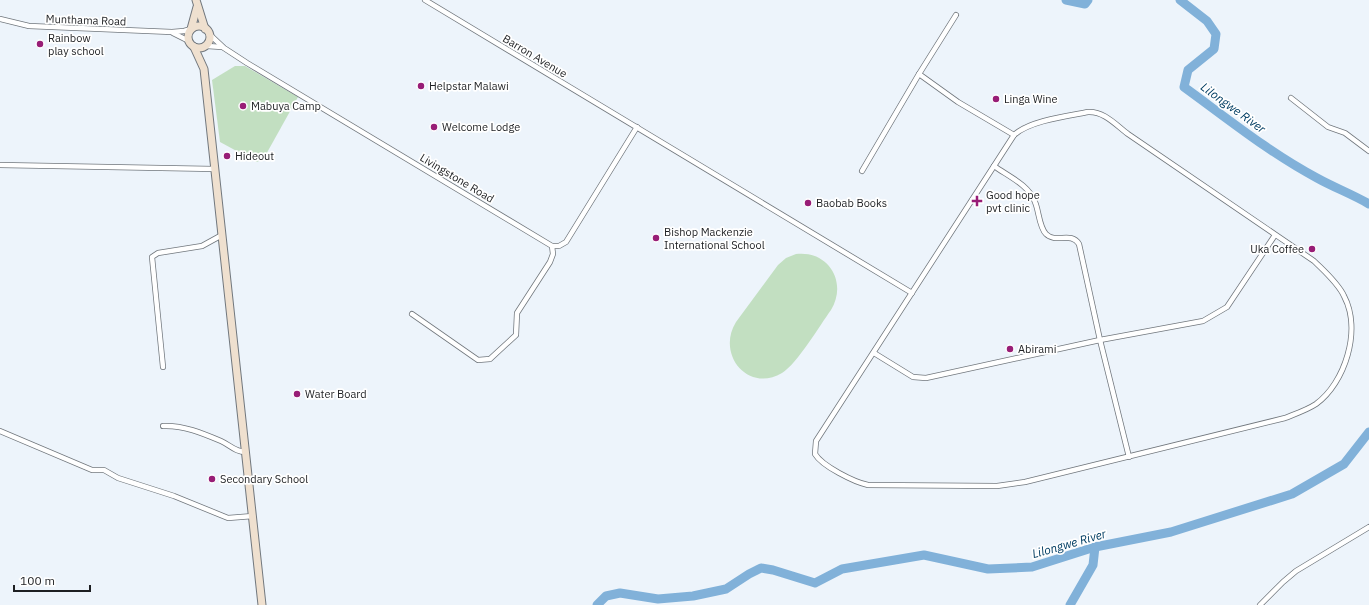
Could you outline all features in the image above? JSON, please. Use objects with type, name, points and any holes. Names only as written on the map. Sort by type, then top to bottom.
[{"type":"main road","points":[[197,3],[191,29],[188,35],[201,59],[204,69],[262,605]]},
{"type":"main road","points":[[197,3],[209,40],[204,69]]},
{"type":"main road","points":[[191,29],[198,26],[206,31]]},
{"type":"main road","points":[[192,44],[202,49],[207,46]]},
{"type":"street","name":"Barron Avenue","points":[[425,0],[912,293]]},
{"type":"street","points":[[862,171],[919,74],[956,15]]},
{"type":"street","name":"Munthama Road","points":[[0,19],[29,26],[172,32],[184,32],[191,29]]},
{"type":"street","name":"Livingstone Road","points":[[206,31],[224,48],[552,246]]},
{"type":"street","name":"Munthama Road","points":[[172,32],[192,44]]},
{"type":"street","name":"Livingstone Road","points":[[207,46],[224,48]]},
{"type":"street","points":[[919,74],[958,102],[1014,135]]},
{"type":"street","points":[[1291,98],[1328,127],[1345,133],[1369,151]]},
{"type":"street","points":[[1088,112],[1100,113],[1275,236],[1314,261],[1326,272],[1344,295],[1350,311],[1351,330],[1347,355],[1338,379],[1329,393],[1314,405],[1285,418],[1025,482],[996,486],[868,485],[856,482],[822,463],[815,454],[814,448],[816,441],[994,166],[1014,135],[1022,129],[1056,118],[1088,112]]},
{"type":"street","points":[[412,314],[478,360],[490,359],[516,335],[517,313],[550,262],[553,254],[552,246],[559,246],[566,242],[637,127]]},
{"type":"street","points":[[0,165],[215,169]]},
{"type":"street","points":[[994,166],[1023,186],[1032,196],[1043,228],[1047,235],[1054,238],[1070,238],[1079,244],[1128,457]]},
{"type":"street","points":[[163,366],[152,257],[158,253],[202,246],[222,235]]},
{"type":"street","points":[[874,353],[913,377],[926,378],[1100,340],[1203,321],[1227,307],[1275,236]]},
{"type":"street","points":[[163,426],[185,427],[222,442],[239,452],[246,452]]},
{"type":"street","points":[[0,431],[92,470],[104,470],[118,478],[174,496],[228,518],[253,516]]},
{"type":"street","points":[[1260,605],[1283,582],[1296,572],[1369,527]]},
{"type":"green space","points":[[235,66],[245,66],[298,97],[264,158],[257,162],[220,142],[212,80]]},
{"type":"green space","points":[[796,254],[807,254],[817,257],[826,263],[832,270],[836,279],[836,299],[831,310],[808,344],[788,368],[782,373],[769,378],[758,378],[747,374],[739,367],[733,357],[730,346],[731,334],[736,322],[778,265],[786,258]]},
{"type":"waterway","name":"Lilongwe River","points":[[1066,0],[1085,4],[1088,0]]},
{"type":"waterway","name":"Lilongwe River","points":[[1180,0],[1207,21],[1216,34],[1214,49],[1188,70],[1184,87],[1283,158],[1330,185],[1369,204]]},
{"type":"waterway","name":"Lilongwe River","points":[[597,605],[606,596],[620,593],[658,599],[693,596],[726,589],[761,568],[773,570],[815,583],[842,569],[924,555],[988,569],[1032,567],[1095,547],[1171,532],[1292,494],[1344,464],[1369,432]]},
{"type":"waterway","points":[[1070,605],[1093,565],[1095,547]]},
{"type":"place","name":"Rainbow play school","points":[[40,44]]},
{"type":"place","name":"Helpstar Malawi","points":[[421,86]]},
{"type":"place","name":"Linga Wine","points":[[996,99]]},
{"type":"place","name":"Mabuya Camp","points":[[243,106]]},
{"type":"place","name":"Welcome Lodge","points":[[434,127]]},
{"type":"place","name":"Hideout","points":[[227,156]]},
{"type":"place","name":"Good hope pvt clinic","points":[[977,201]]},
{"type":"place","name":"Baobab Books","points":[[808,203]]},
{"type":"place","name":"Bishop Mackenzie International School","points":[[656,238]]},
{"type":"place","name":"Uka Coffee","points":[[1312,249]]},
{"type":"place","name":"Abirami","points":[[1010,349]]},
{"type":"place","name":"Water Board","points":[[297,394]]},
{"type":"place","name":"Secondary School","points":[[212,479]]}]
